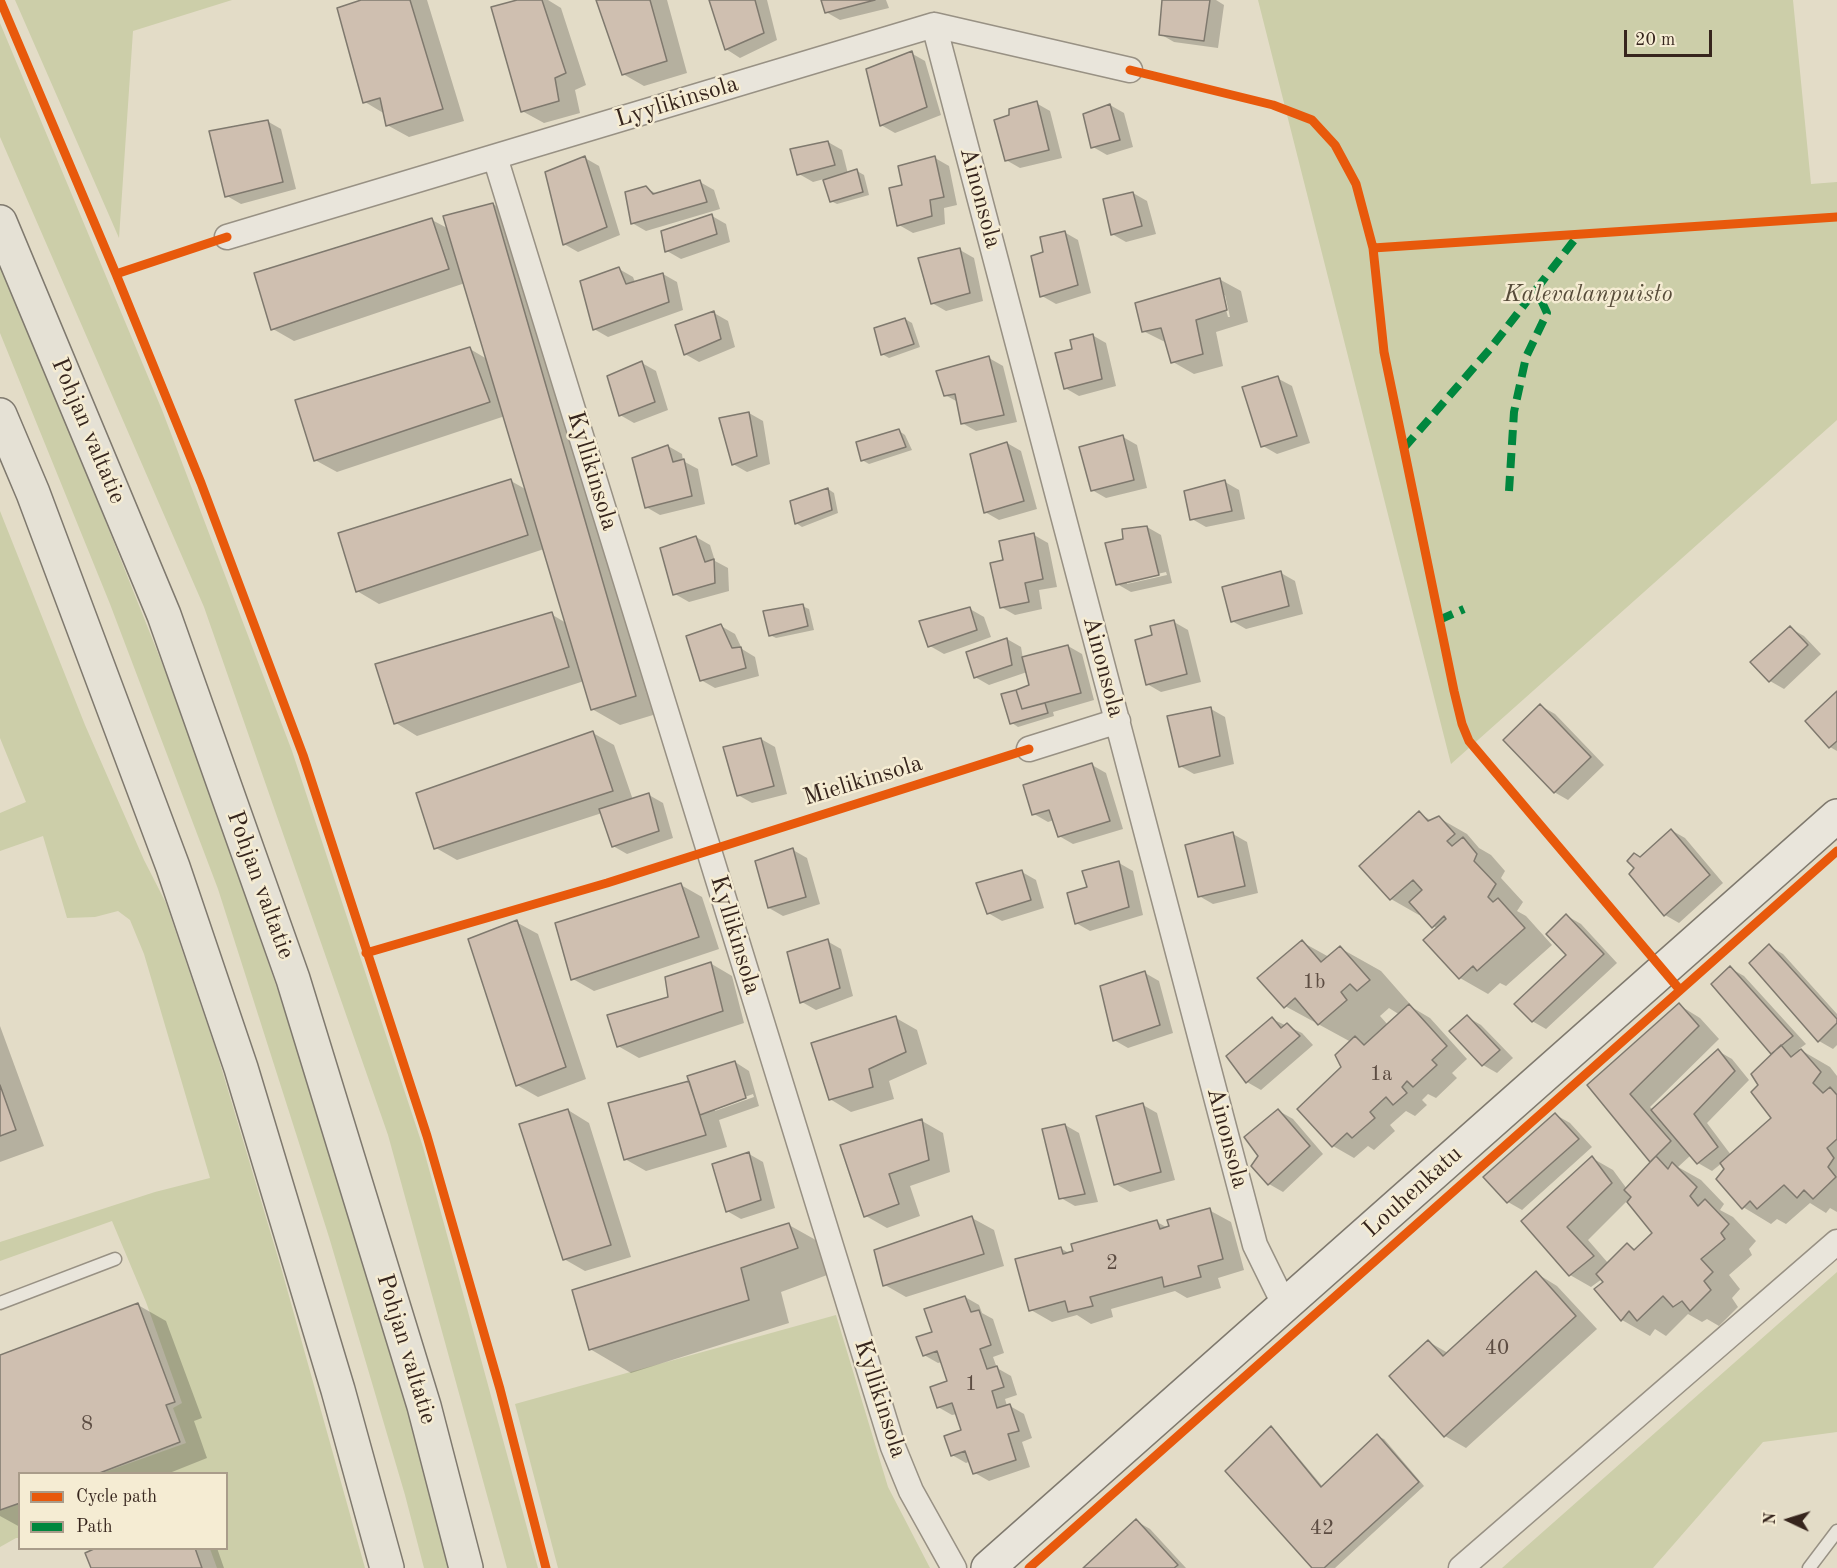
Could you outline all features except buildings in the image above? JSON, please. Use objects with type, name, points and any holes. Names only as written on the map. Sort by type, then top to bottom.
[{"type":"highway","name":"Pohjan valtatie","points":[[0,222],[165,615],[293,979],[424,1406],[465,1568]]},
{"type":"highway","points":[[0,415],[33,493],[173,867],[241,1068],[338,1390],[387,1568]]},
{"type":"highway","points":[[0,436],[33,493]]},
{"type":"street","name":"Lyylikinsola","points":[[227,237],[934,25],[1131,70]]},
{"type":"street","name":"Ainonsola","points":[[934,25],[1255,1245],[1285,1306]]},
{"type":"street","name":"Kyllikinsola","points":[[495,157],[893,1447],[911,1491],[954,1568]]},
{"type":"street","points":[[1029,749],[1118,721]]},
{"type":"street","name":"Louhenkatu","points":[[988,1568],[1837,816]]},
{"type":"street","points":[[1461,1568],[1837,1242]]},
{"type":"lane","points":[[0,1303],[116,1259]]},
{"type":"lane","points":[[1809,1568],[1837,1531]]},
{"type":"green space","points":[[15,0],[232,0],[133,31],[119,238]]},
{"type":"green space","name":"Kalevalanpuisto","points":[[1258,0],[1793,0],[1811,184],[1837,182],[1837,420],[1451,764]]},
{"type":"green space","points":[[0,23],[162,410],[292,751],[423,1147],[538,1568],[507,1568],[388,1135],[204,607],[0,137]]},
{"type":"green space","points":[[0,264],[40,357],[189,731],[309,1082],[409,1409],[450,1568],[424,1568],[405,1495],[329,1237],[218,889],[110,604],[0,333]]},
{"type":"green space","points":[[0,511],[85,725],[144,860],[166,903],[216,1050],[282,1271],[365,1568],[217,1568],[210,1550],[228,1550],[228,1472],[105,1472],[186,1443],[173,1408],[182,1403],[146,1302],[112,1221],[0,1261],[0,1242],[155,1192],[210,1178],[144,954],[130,920],[118,911],[95,917],[67,918],[43,836],[0,851],[0,813],[26,802],[0,738]]},
{"type":"green space","points":[[1837,1272],[1837,1432],[1763,1442],[1653,1568],[1502,1568]]},
{"type":"green space","points":[[836,1315],[888,1487],[930,1568],[558,1568],[515,1404]]},
{"type":"green space","points":[[18,1503],[18,1538],[0,1547],[0,1510]]},
{"type":"marked path","points":[[1404,448],[1490,349],[1579,234]]},
{"type":"marked path","points":[[1509,491],[1514,412],[1526,357],[1547,313],[1536,289]]},
{"type":"marked path","points":[[1439,620],[1464,609]]},
{"type":"cycle path","points":[[0,0],[116,274],[201,483],[303,755],[427,1136],[500,1389],[546,1568]]},
{"type":"cycle path","points":[[1130,70],[1273,105],[1312,120],[1335,145],[1356,184],[1373,248],[1384,352],[1462,724],[1469,741],[1680,990]]},
{"type":"cycle path","points":[[1373,248],[1837,217]]},
{"type":"cycle path","points":[[116,274],[227,237]]},
{"type":"cycle path","name":"Mielikinsola","points":[[366,953],[607,883],[1029,749]]},
{"type":"cycle path","points":[[1029,1568],[1837,851]]}]
